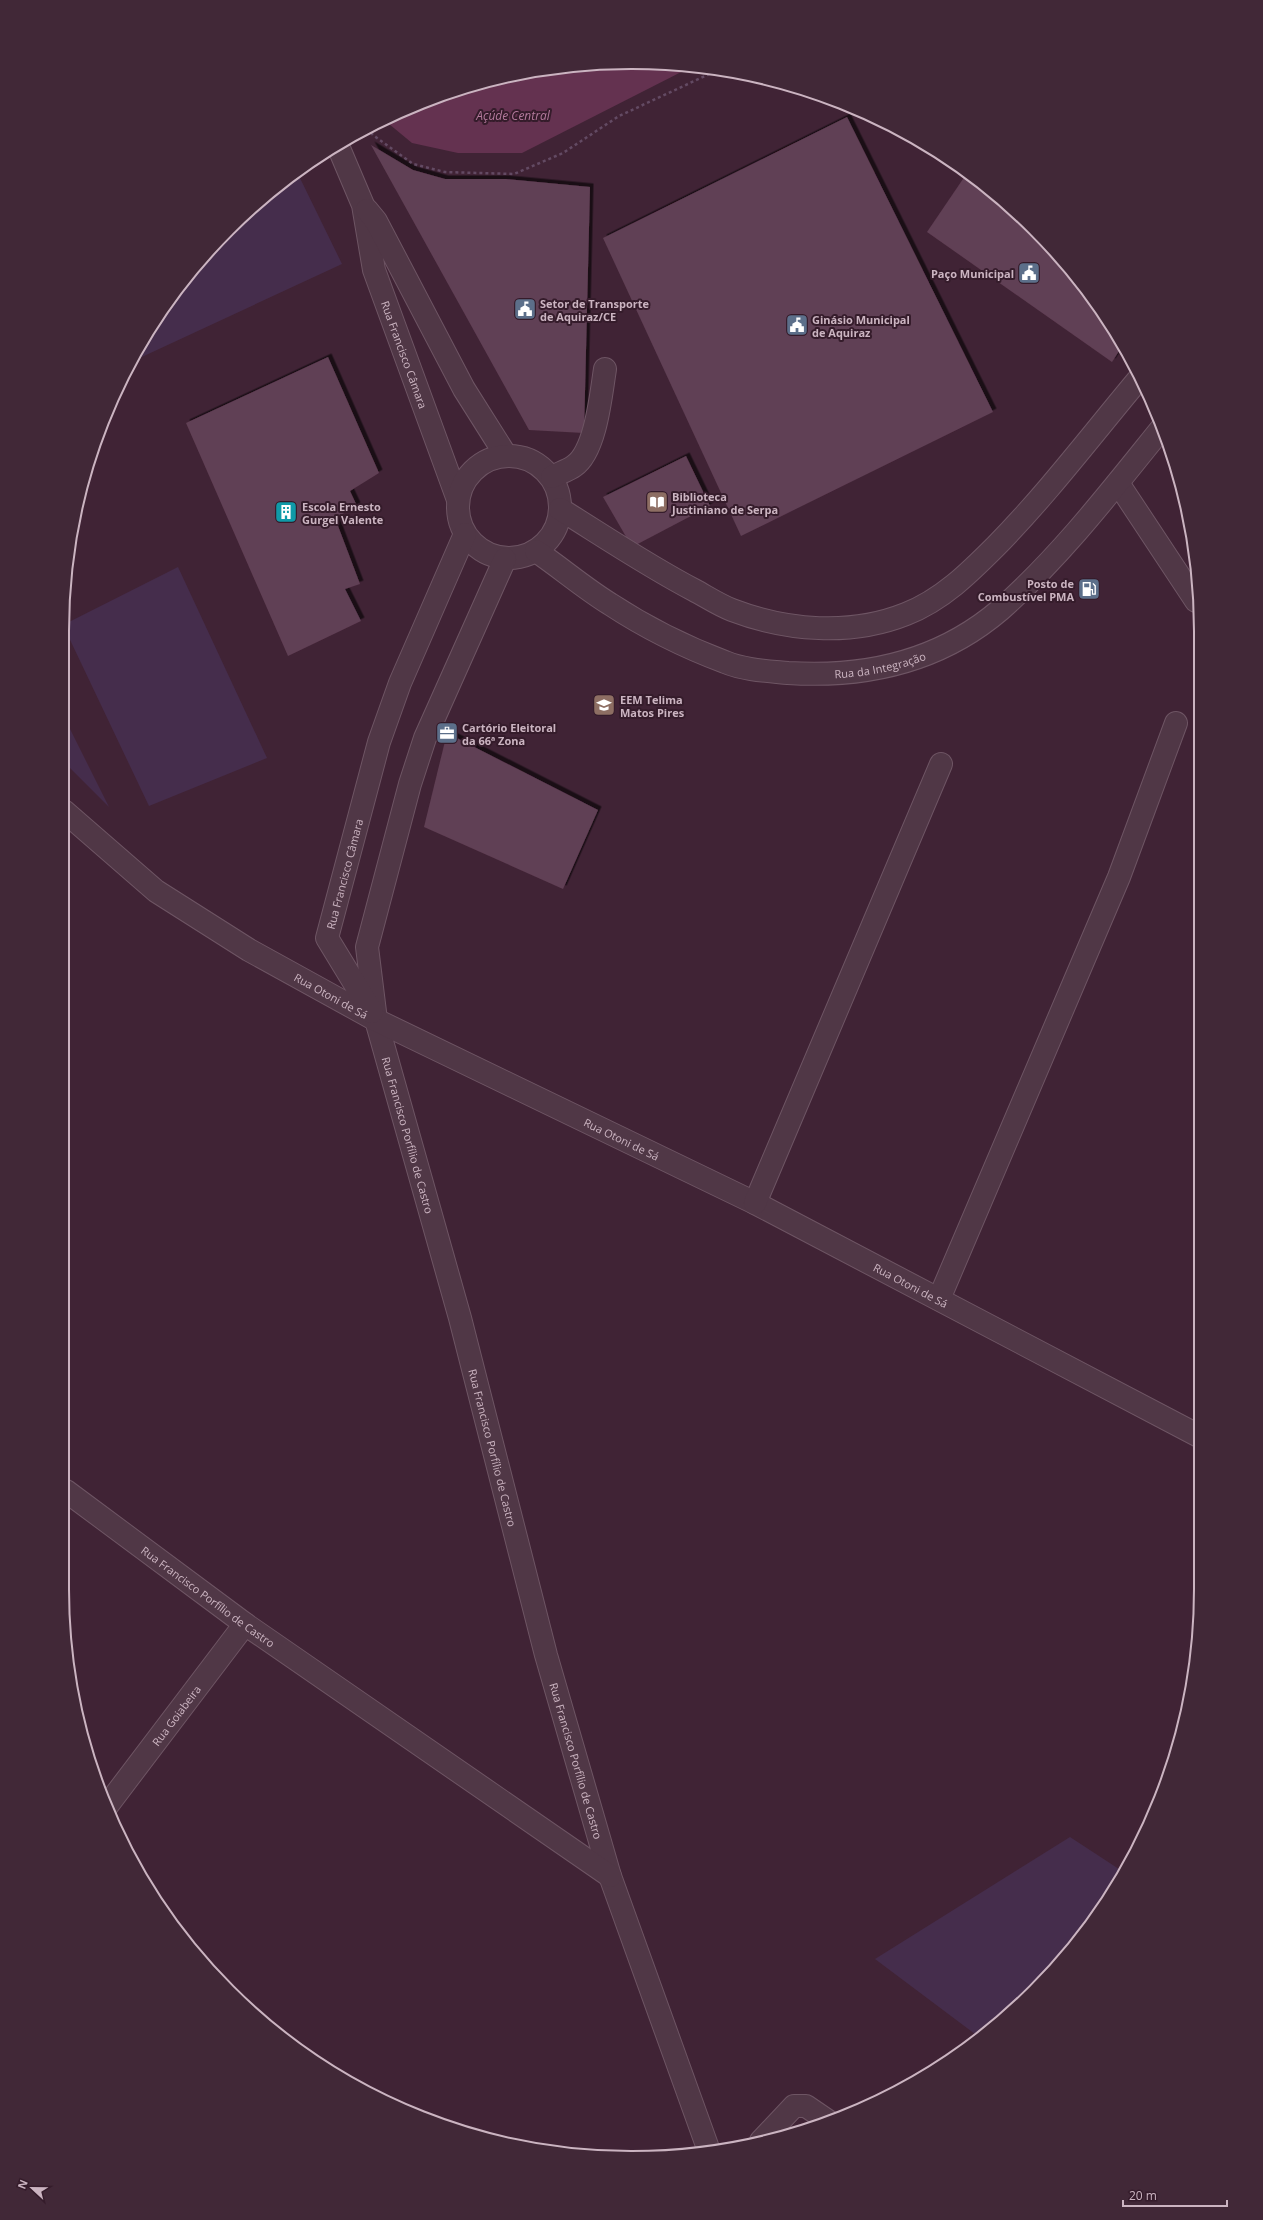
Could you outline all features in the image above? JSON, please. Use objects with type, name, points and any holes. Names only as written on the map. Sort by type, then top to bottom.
[{"type":"street","name":"Rua Francisco Câmara","points":[[340,151],[363,205],[374,270],[458,500]]},
{"type":"street","name":"Rua Francisco Câmara","points":[[363,205],[376,221],[464,389],[505,454]]},
{"type":"street","points":[[552,477],[575,466],[585,453],[593,432],[605,369]]},
{"type":"street","points":[[560,509],[655,570],[731,609],[779,625],[851,628],[877,623],[907,614],[932,601],[962,580],[1026,516],[1136,383]]},
{"type":"street","name":"Rua da Integração","points":[[536,551],[609,604],[646,626],[726,663],[765,671],[836,674],[899,665],[944,648],[999,610],[1052,558],[1118,483],[1157,433]]},
{"type":"street","points":[[505,454],[523,457],[534,462],[552,477],[559,493],[560,509],[557,525],[552,535],[536,551],[522,557],[505,559],[490,555],[476,547],[465,534],[458,518],[458,500],[473,469],[488,459],[505,454]]},
{"type":"street","points":[[1118,483],[1193,597]]},
{"type":"street","name":"Rua Francisco Câmara","points":[[376,1020],[327,938],[379,742],[400,683],[465,534]]},
{"type":"street","points":[[376,1020],[367,947],[410,784],[425,738],[445,689],[505,559]]},
{"type":"street","points":[[939,1299],[1119,877],[1176,723]]},
{"type":"street","points":[[755,1203],[941,764]]},
{"type":"street","name":"Rua Otoni de Sá","points":[[69,815],[156,892],[249,950],[376,1020],[755,1203],[1194,1433]]},
{"type":"street","name":"Rua Francisco Porfílio de Castro","points":[[376,1020],[460,1318],[546,1655],[610,1876],[707,2146]]},
{"type":"street","name":"Rua Francisco Porfílio de Castro","points":[[69,1493],[245,1624],[610,1876]]},
{"type":"street","name":"Rua Goiabeira","points":[[111,1801],[245,1624]]},
{"type":"street","points":[[769,2134],[794,2106],[806,2106],[822,2117]]},
{"type":"path","points":[[371,133],[413,164],[445,172],[514,174],[563,153],[619,116],[708,75]]},
{"type":"shaded area","points":[[300,178],[342,264],[140,358],[185,289],[209,261],[234,234],[261,209]]},
{"type":"shaded area","points":[[178,567],[267,758],[149,806],[69,638],[69,622]]},
{"type":"shaded area","points":[[69,727],[109,807],[69,767]]},
{"type":"shaded area","points":[[1070,1837],[1119,1869],[1078,1931],[1054,1959],[1029,1986],[975,2034],[875,1959]]},
{"type":"water","name":"Açúde Central","points":[[632,69],[682,72],[522,153],[458,153],[412,143],[389,124],[416,112],[486,88],[558,74],[595,70]]},
{"type":"building","name":"Ginásio Municipal de Aquiraz","points":[[847,117],[993,412],[741,536],[603,238]]},
{"type":"building","name":"Setor de Transporte de Aquiraz/CE","points":[[371,145],[413,170],[445,179],[506,179],[590,187],[584,433],[529,430]]},
{"type":"building","name":"Paço Municipal","points":[[964,178],[974,185],[1029,234],[1078,289],[1119,351],[1112,362],[927,232]]},
{"type":"building","name":"Escola Ernesto Gurgel Valente","points":[[328,357],[379,473],[350,491],[357,506],[335,518],[360,584],[345,589],[361,621],[288,656],[186,423]]},
{"type":"building","name":"Biblioteca Justiniano de Serpa","points":[[686,456],[710,506],[632,547],[603,497]]},
{"type":"building","points":[[447,733],[598,810],[563,889],[424,827]]},
{"type":"place","name":"Paço Municipal","points":[[1029,273]]},
{"type":"place","name":"Setor de Transporte de Aquiraz/CE","points":[[525,309]]},
{"type":"place","name":"Ginásio Municipal de Aquiraz","points":[[797,325]]},
{"type":"place","name":"Biblioteca Justiniano de Serpa","points":[[657,502]]},
{"type":"place","name":"Escola Ernesto Gurgel Valente","points":[[286,512]]},
{"type":"place","name":"Posto de Combustível PMA","points":[[1089,589]]},
{"type":"place","name":"EEM Telima Matos Pires","points":[[604,705]]},
{"type":"place","name":"Cartório Eleitoral da 66ª Zona","points":[[447,733]]}]
